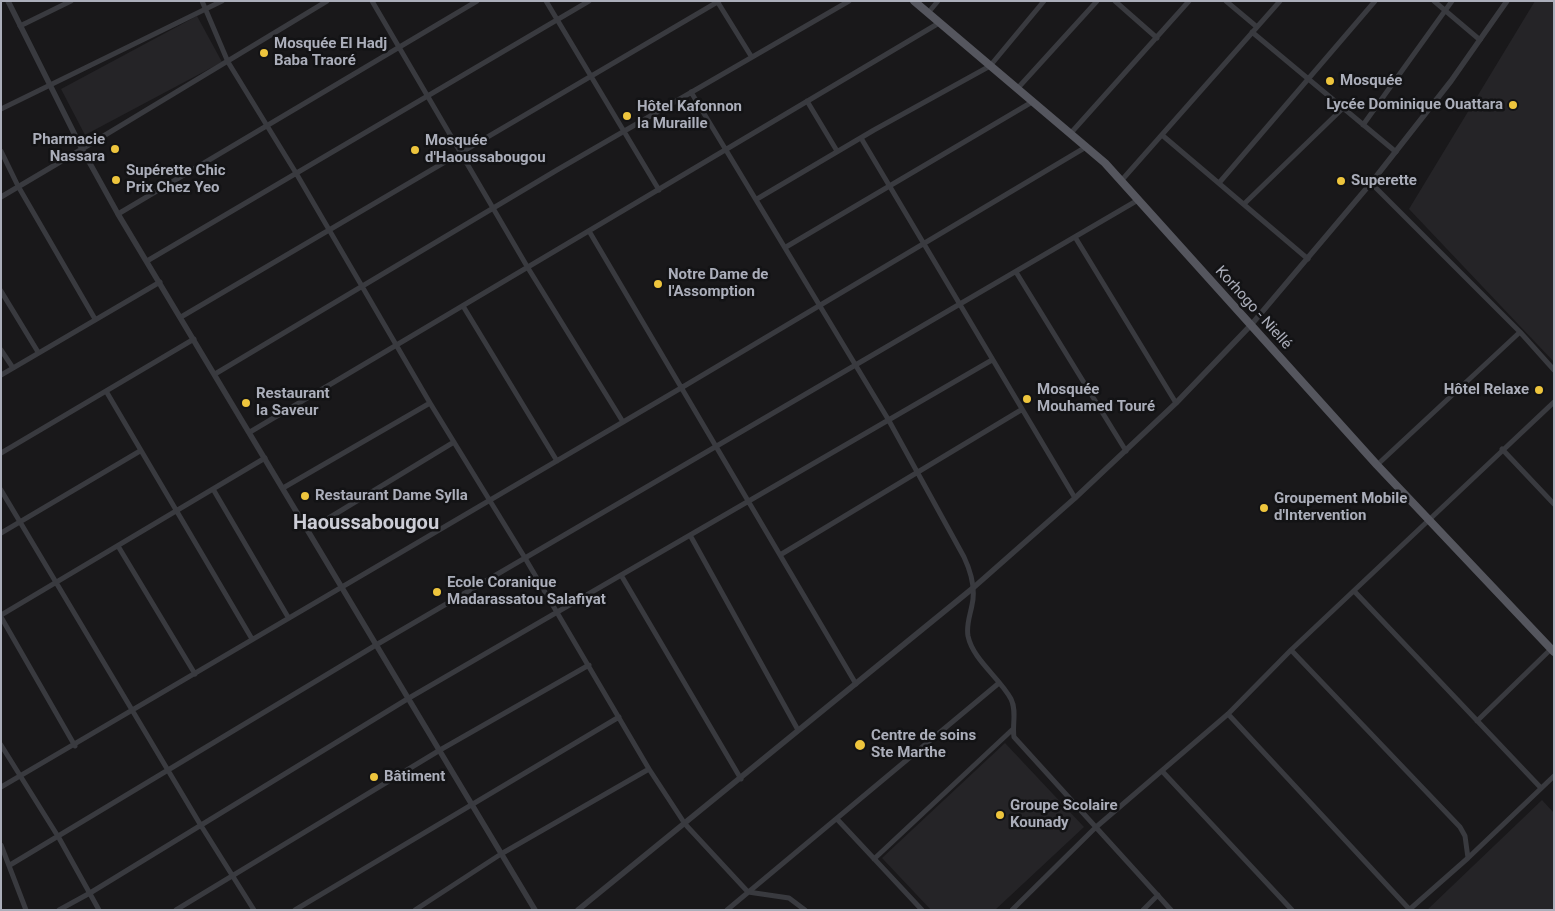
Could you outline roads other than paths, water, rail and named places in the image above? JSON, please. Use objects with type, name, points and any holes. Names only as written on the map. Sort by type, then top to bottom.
[{"type":"main road","name":"Korhogo - Niellé","points":[[914,1],[1070,134],[1121,181],[1377,466],[1552,651]]},
{"type":"street","points":[[8,1],[82,149],[118,214],[266,458],[341,587],[535,910]]},
{"type":"street","points":[[20,26],[72,1]]},
{"type":"street","points":[[202,1],[228,62],[296,173],[430,403],[589,665],[649,769],[685,824],[748,892],[789,898],[805,910]]},
{"type":"street","points":[[1,110],[222,1]]},
{"type":"street","points":[[1,196],[328,1]]},
{"type":"street","points":[[372,1],[528,268],[622,422]]},
{"type":"street","points":[[118,214],[477,1]]},
{"type":"street","points":[[546,1],[659,190]]},
{"type":"street","points":[[147,261],[589,1]]},
{"type":"street","points":[[215,374],[364,288],[493,208],[751,56],[849,1]]},
{"type":"street","points":[[928,13],[938,1]]},
{"type":"street","points":[[757,199],[990,66],[1044,1]]},
{"type":"street","points":[[1017,89],[1096,1]]},
{"type":"street","points":[[1115,1],[1156,38]]},
{"type":"street","points":[[1070,134],[1189,1]]},
{"type":"street","points":[[1226,1],[1257,26]]},
{"type":"street","points":[[1121,181],[1280,1]]},
{"type":"street","points":[[1219,183],[1375,1]]},
{"type":"street","points":[[1434,1],[1480,40]]},
{"type":"street","points":[[1362,125],[1452,1]]},
{"type":"street","points":[[578,910],[973,588],[1075,498],[1176,403],[1251,325],[1371,183],[1480,40],[1507,1]]},
{"type":"street","points":[[181,317],[718,2],[751,56]]},
{"type":"street","points":[[250,432],[939,23]]},
{"type":"street","points":[[1252,32],[1342,109],[1396,152]]},
{"type":"street","points":[[691,92],[786,247],[918,471],[971,571],[973,604],[967,625],[968,637],[973,648],[1011,700],[1014,711],[1014,737],[1171,910]]},
{"type":"street","points":[[807,101],[837,152]]},
{"type":"street","points":[[786,247],[1032,102]]},
{"type":"street","points":[[1244,204],[1342,109]]},
{"type":"street","points":[[1162,135],[1308,259]]},
{"type":"street","points":[[861,138],[1075,498]]},
{"type":"street","points":[[1,787],[133,712],[288,617],[489,501],[1086,148]]},
{"type":"street","points":[[1,151],[18,186],[95,319]]},
{"type":"street","points":[[1371,183],[1520,332],[1554,370]]},
{"type":"street","points":[[10,865],[58,838],[168,769],[376,644],[1138,200]]},
{"type":"street","points":[[589,231],[856,684]]},
{"type":"street","points":[[1076,237],[1176,403]]},
{"type":"street","points":[[1016,272],[1126,451]]},
{"type":"street","points":[[1,375],[160,282]]},
{"type":"street","points":[[1,291],[38,352]]},
{"type":"street","points":[[463,306],[557,461]]},
{"type":"street","points":[[1377,466],[1520,332]]},
{"type":"street","points":[[1,453],[194,339]]},
{"type":"street","points":[[1,350],[13,368]]},
{"type":"street","points":[[59,910],[90,893],[200,824],[409,698],[992,360]]},
{"type":"street","points":[[106,391],[252,639]]},
{"type":"street","points":[[1012,910],[1095,828],[1228,714],[1291,650],[1355,592],[1502,449],[1554,402]]},
{"type":"street","points":[[283,488],[430,403]]},
{"type":"street","points":[[780,555],[1021,410]]},
{"type":"street","points":[[309,530],[454,442]]},
{"type":"street","points":[[1502,449],[1554,504]]},
{"type":"street","points":[[1,533],[140,451]]},
{"type":"street","points":[[75,746],[1,616],[266,458]]},
{"type":"street","points":[[213,489],[288,617]]},
{"type":"street","points":[[1,490],[200,824],[254,910]]},
{"type":"street","points":[[690,535],[798,730]]},
{"type":"street","points":[[118,546],[195,674]]},
{"type":"street","points":[[621,575],[741,779]]},
{"type":"street","points":[[1355,592],[1541,788]]},
{"type":"street","points":[[1291,650],[1460,827],[1464,836],[1468,858]]},
{"type":"street","points":[[1477,721],[1552,651]]},
{"type":"street","points":[[176,910],[440,750],[589,665]]},
{"type":"street","points":[[727,910],[999,684]]},
{"type":"street","points":[[1228,714],[1410,910],[1554,776]]},
{"type":"street","points":[[295,910],[619,717]]},
{"type":"street","points":[[874,859],[1013,729]]},
{"type":"street","points":[[1,745],[100,910]]},
{"type":"street","points":[[415,910],[501,854],[649,769]]},
{"type":"street","points":[[1162,771],[1292,910]]},
{"type":"street","points":[[837,819],[922,910]]},
{"type":"street","points":[[1,845],[26,910]]},
{"type":"street","points":[[1143,910],[1158,895]]},
{"type":"place","name":"Mosquée El Hadj Baba Traoré","points":[[264,53]]},
{"type":"place","name":"Mosquée","points":[[1330,81]]},
{"type":"place","name":"Lycée Dominique Ouattara","points":[[1513,105]]},
{"type":"place","name":"Hôtel Kafonnon la Muraille","points":[[627,116]]},
{"type":"place","name":"Pharmacie Nassara","points":[[115,149]]},
{"type":"place","name":"Mosquée d'Haoussabougou","points":[[415,150]]},
{"type":"place","name":"Supérette Chic Prix Chez Yeo","points":[[116,180]]},
{"type":"place","name":"Superette","points":[[1341,181]]},
{"type":"place","name":"Notre Dame de l'Assomption","points":[[658,284]]},
{"type":"place","name":"Hôtel Relaxe","points":[[1539,390]]},
{"type":"place","name":"Mosquée Mouhamed Touré","points":[[1027,399]]},
{"type":"place","name":"Restaurant la Saveur","points":[[246,403]]},
{"type":"place","name":"Restaurant Dame Sylla","points":[[305,496]]},
{"type":"place","name":"Groupement Mobile d'Intervention","points":[[1264,508]]},
{"type":"place","name":"Ecole Coranique Madarassatou Salafiyat","points":[[437,592]]},
{"type":"place","name":"Centre de soins Ste Marthe","points":[[860,745]]},
{"type":"place","name":"Bâtiment","points":[[374,777]]},
{"type":"place","name":"Groupe Scolaire Kounady","points":[[1000,815]]},
{"type":"district","name":"Haoussabougou","points":[[366,524]]}]
